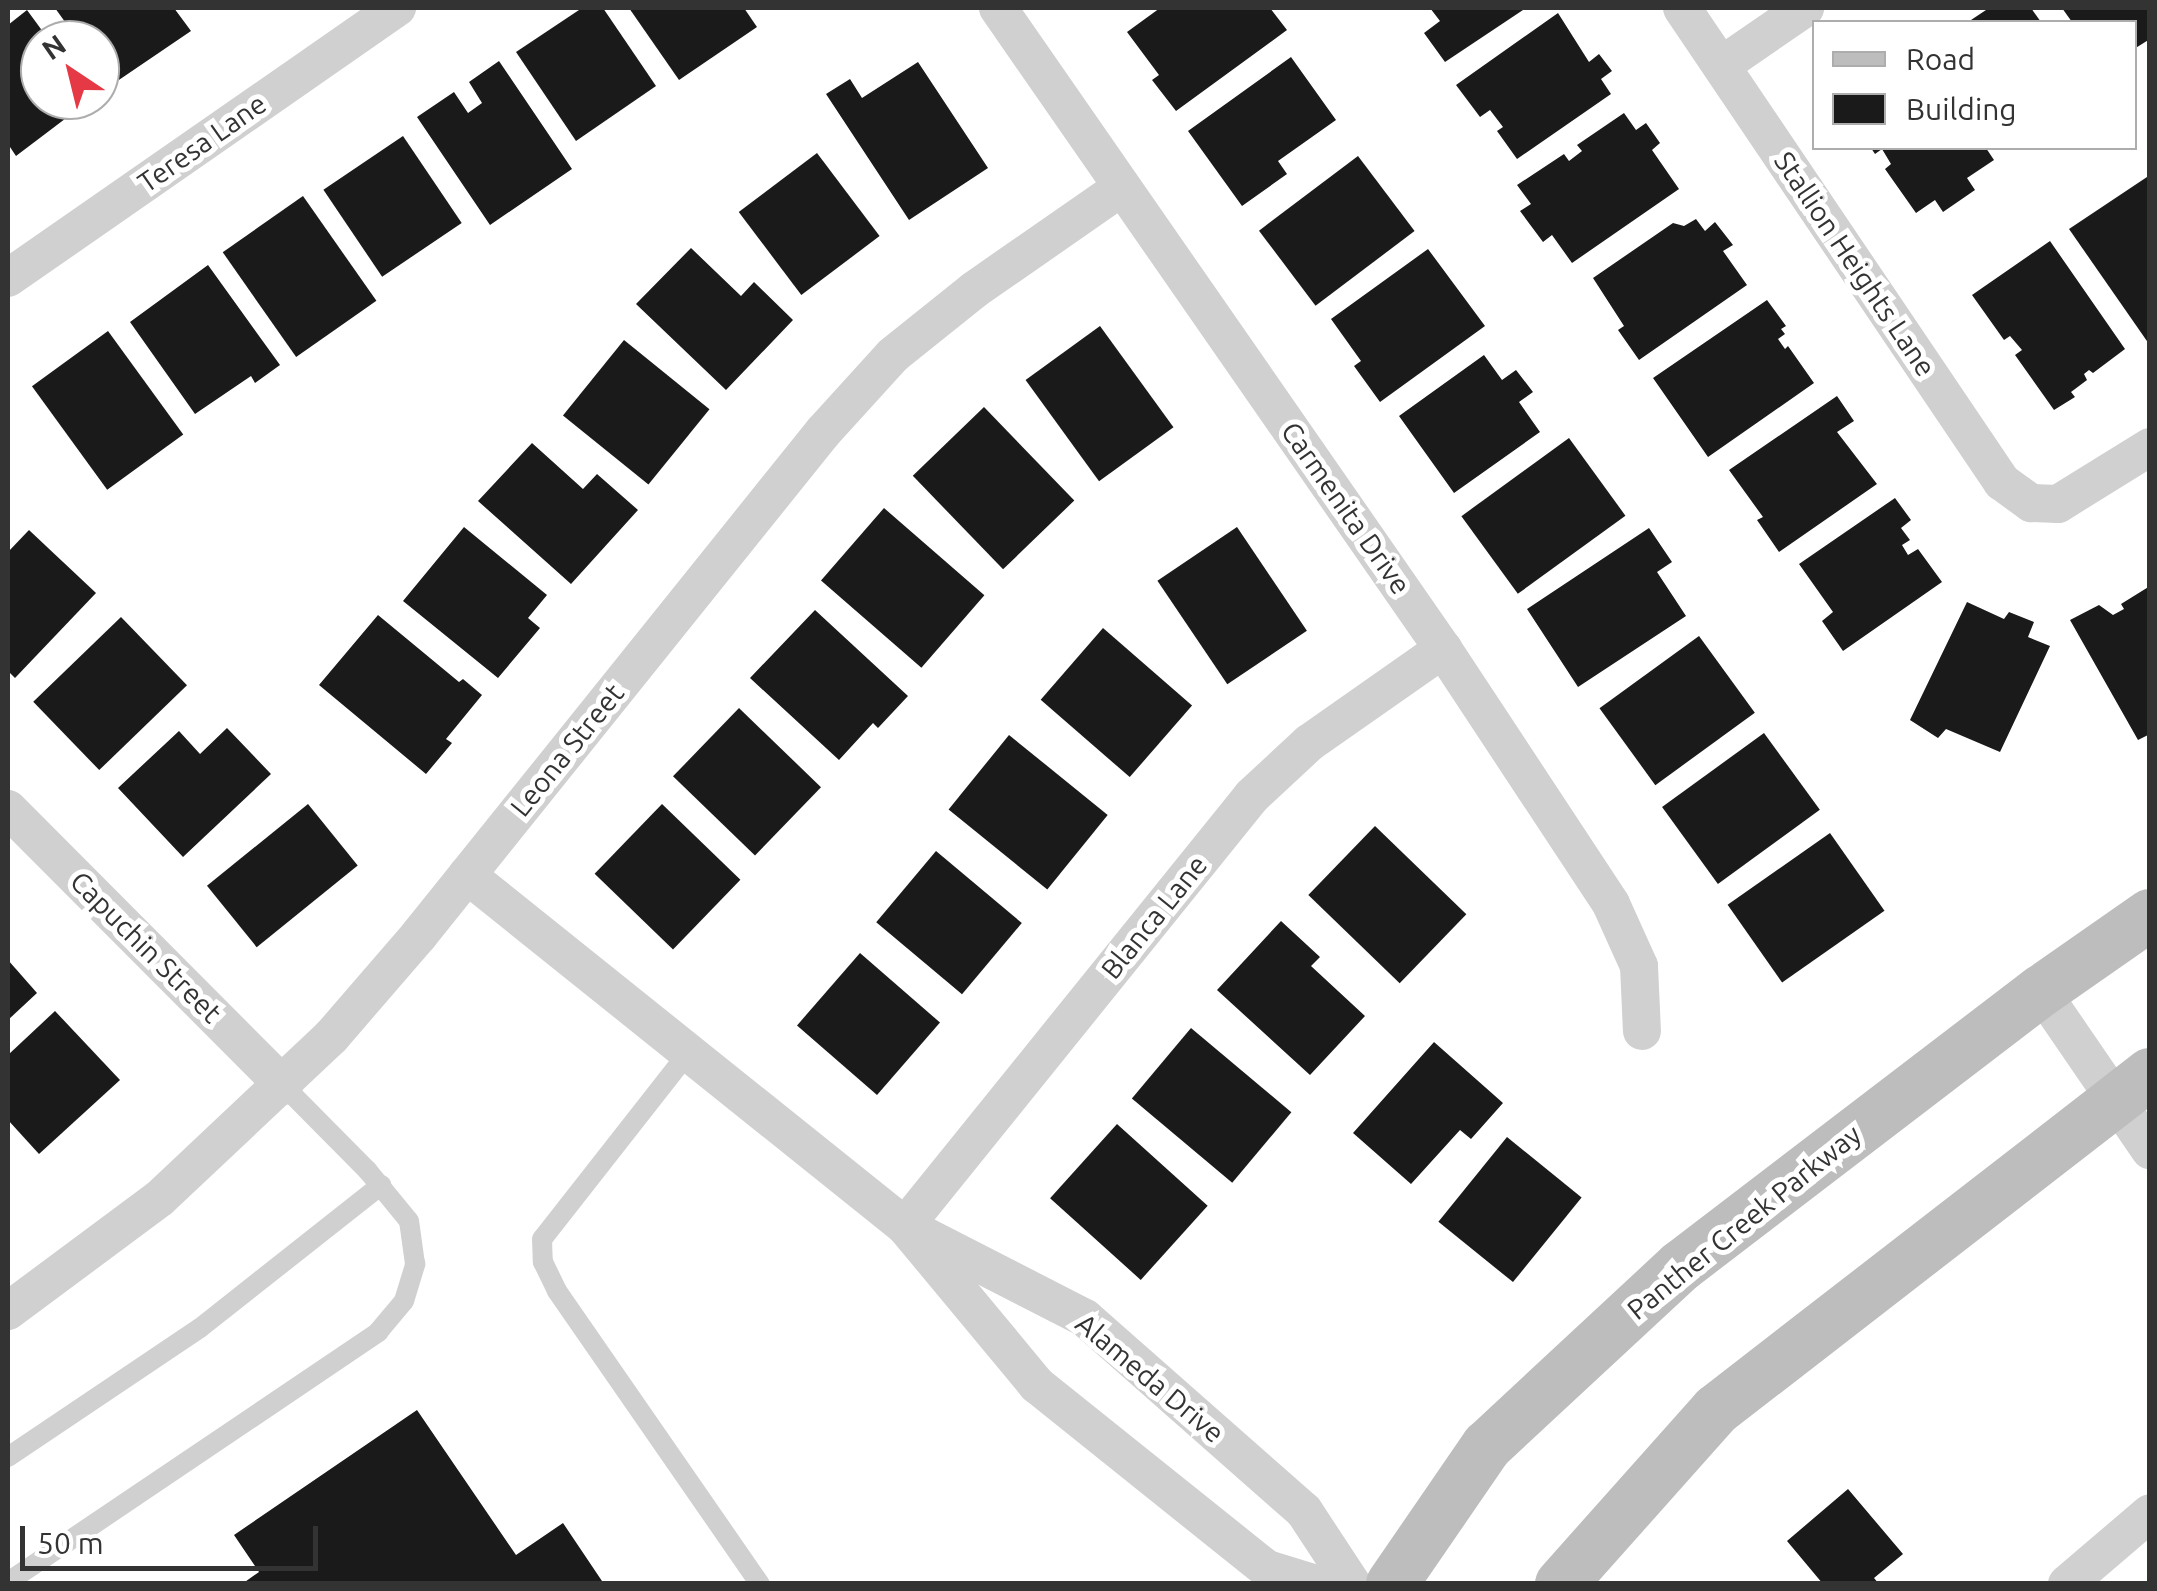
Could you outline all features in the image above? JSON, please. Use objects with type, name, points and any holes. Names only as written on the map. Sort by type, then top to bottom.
[{"type":"main road","name":"Panther Creek Parkway","points":[[1392,1584],[1487,1446],[1680,1266],[2042,991],[2150,916]]},
{"type":"main road","points":[[1561,1584],[1716,1410],[2132,1086]]},
{"type":"street","name":"Teresa Lane","points":[[8,278],[396,8]]},
{"type":"street","name":"Carmenita Drive","points":[[998,8],[1443,648],[1611,904],[1640,966],[1642,1030]]},
{"type":"street","name":"Stallion Heights Lane","points":[[1682,8],[1995,473],[2016,494],[2042,504],[2058,504],[2080,494],[2150,447]]},
{"type":"street","points":[[1722,65],[1805,8]]},
{"type":"street","name":"Leona Street","points":[[8,1312],[160,1198],[284,1086],[376,987],[857,392],[933,321],[1122,187]]},
{"type":"street","name":"Blanca Lane","points":[[905,1226],[1252,796],[1309,743],[1443,648]]},
{"type":"street","name":"Capuchin Street","points":[[8,809],[284,1086]]},
{"type":"street","name":"Alameda Drive","points":[[467,875],[905,1226],[1037,1385],[1267,1569],[1316,1584]]},
{"type":"street","points":[[2042,991],[2132,1086],[2150,1150]]},
{"type":"street","name":"Alameda Drive","points":[[905,1226],[1085,1318],[1304,1510],[1352,1584]]},
{"type":"street","points":[[2067,1584],[2150,1513]]},
{"type":"lane","points":[[688,1052],[542,1239],[543,1262],[557,1291],[760,1584]]},
{"type":"lane","points":[[8,1582],[378,1332],[404,1301],[416,1264],[409,1221],[381,1185],[284,1086]]},
{"type":"lane","points":[[8,1457],[200,1328],[381,1185]]},
{"type":"building","points":[[55,8],[174,8],[191,31],[120,79],[120,20],[64,20]]},
{"type":"building","points":[[582,8],[603,8],[656,86],[576,141],[516,52]]},
{"type":"building","points":[[629,8],[744,8],[757,27],[679,80]]},
{"type":"building","points":[[1160,8],[1270,8],[1287,30],[1176,111],[1152,80],[1159,75],[1127,32]]},
{"type":"building","points":[[1430,8],[1526,8],[1445,62],[1424,33],[1440,21]]},
{"type":"building","points":[[1989,8],[2031,8],[2040,20],[1971,20]]},
{"type":"building","points":[[2062,8],[2150,8],[2150,39],[2137,47],[2137,20],[2071,20]]},
{"type":"building","points":[[27,10],[34,20],[20,20],[20,120],[64,120],[16,156],[8,144],[8,25]]},
{"type":"building","points":[[1558,13],[1589,62],[1599,54],[1612,71],[1601,79],[1611,94],[1517,159],[1497,131],[1503,127],[1490,110],[1480,117],[1456,85]]},
{"type":"building","points":[[1291,57],[1336,120],[1278,161],[1287,174],[1242,206],[1188,131]]},
{"type":"building","points":[[499,61],[572,169],[490,225],[417,117],[454,92],[468,113],[482,103],[469,82]]},
{"type":"building","points":[[918,62],[988,168],[909,220],[826,94],[850,79],[862,98]]},
{"type":"building","points":[[1624,113],[1636,130],[1646,123],[1660,143],[1652,150],[1679,189],[1572,263],[1552,235],[1543,242],[1520,211],[1531,204],[1517,185],[1564,154],[1569,161],[1582,151],[1577,145]]},
{"type":"building","points":[[403,136],[462,223],[382,277],[323,190]]},
{"type":"building","points":[[1883,150],[1987,150],[1994,160],[1967,178],[1975,190],[1943,212],[1935,200],[1916,213],[1885,169],[1891,164]]},
{"type":"building","points":[[817,153],[880,236],[801,295],[739,212]]},
{"type":"building","points":[[1358,156],[1415,231],[1316,306],[1259,231]]},
{"type":"building","points":[[2150,178],[2149,344],[2069,229]]},
{"type":"building","points":[[303,196],[376,301],[296,357],[223,252]]},
{"type":"building","points":[[1696,219],[1705,231],[1715,222],[1733,245],[1723,251],[1747,285],[1639,360],[1618,330],[1624,326],[1593,278],[1673,223],[1684,226]]},
{"type":"building","points":[[2050,241],[2125,349],[2093,373],[2089,370],[2084,374],[2087,380],[2071,392],[2075,397],[2054,410],[2015,355],[2022,350],[2010,336],[2004,340],[1972,295]]},
{"type":"building","points":[[691,248],[741,296],[754,282],[793,320],[726,390],[636,304]]},
{"type":"building","points":[[1428,249],[1485,326],[1380,402],[1354,366],[1361,361],[1331,319]]},
{"type":"building","points":[[208,265],[280,365],[255,383],[251,376],[195,414],[130,322]]},
{"type":"building","points":[[1767,300],[1786,326],[1781,329],[1785,334],[1778,339],[1785,349],[1788,346],[1814,383],[1708,457],[1653,378]]},
{"type":"building","points":[[1100,326],[1173,427],[1099,481],[1026,380]]},
{"type":"building","points":[[108,331],[183,435],[107,490],[32,386]]},
{"type":"building","points":[[624,340],[709,409],[648,485],[563,415]]},
{"type":"building","points":[[1484,355],[1502,380],[1516,370],[1533,392],[1519,402],[1540,432],[1454,493],[1399,416]]},
{"type":"building","points":[[1837,396],[1854,421],[1837,432],[1877,484],[1779,552],[1757,520],[1763,517],[1729,470]]},
{"type":"building","points":[[984,407],[1074,501],[1003,569],[913,476]]},
{"type":"building","points":[[1569,438],[1625,516],[1518,594],[1461,516]]},
{"type":"building","points":[[532,443],[583,489],[597,474],[638,510],[571,584],[478,501]]},
{"type":"building","points":[[1895,498],[1911,520],[1901,528],[1910,540],[1902,545],[1908,555],[1918,549],[1942,582],[1843,651],[1822,621],[1833,612],[1799,564]]},
{"type":"building","points":[[884,508],[984,595],[921,668],[821,580]]},
{"type":"building","points":[[464,527],[547,595],[528,618],[540,628],[498,678],[403,601]]},
{"type":"building","points":[[1237,527],[1307,631],[1227,684],[1157,581]]},
{"type":"building","points":[[1649,528],[1672,562],[1657,572],[1686,616],[1578,687],[1527,609]]},
{"type":"building","points":[[29,530],[96,593],[15,678],[8,671],[8,552]]},
{"type":"building","points":[[2150,586],[2150,734],[2138,740],[2070,620],[2099,605],[2113,615],[2124,609],[2121,604]]},
{"type":"building","points":[[1967,602],[2004,619],[2009,612],[2034,622],[2028,637],[2050,646],[2000,752],[1946,729],[1938,738],[1910,720]]},
{"type":"building","points":[[815,610],[908,696],[878,728],[873,723],[839,760],[750,678]]},
{"type":"building","points":[[378,615],[459,682],[463,679],[482,695],[446,739],[452,743],[426,774],[319,685]]},
{"type":"building","points":[[121,617],[187,685],[99,770],[33,702]]},
{"type":"building","points":[[1103,628],[1192,705],[1130,777],[1041,700]]},
{"type":"building","points":[[1699,636],[1755,713],[1655,785],[1599,708]]},
{"type":"building","points":[[739,708],[821,787],[755,856],[673,776]]},
{"type":"building","points":[[227,728],[271,774],[183,857],[118,788],[179,731],[200,754]]},
{"type":"building","points":[[1764,733],[1820,810],[1718,884],[1662,807]]},
{"type":"building","points":[[1009,735],[1108,815],[1047,890],[949,810]]},
{"type":"building","points":[[308,804],[358,865],[257,947],[207,886]]},
{"type":"building","points":[[662,804],[740,880],[673,949],[595,874]]},
{"type":"building","points":[[1375,826],[1466,914],[1400,983],[1308,895]]},
{"type":"building","points":[[1830,833],[1884,911],[1782,983],[1728,905]]},
{"type":"building","points":[[936,851],[1022,923],[962,994],[876,922]]},
{"type":"building","points":[[1281,921],[1320,957],[1311,966],[1365,1016],[1310,1075],[1217,990]]},
{"type":"building","points":[[860,953],[940,1023],[877,1095],[797,1025]]},
{"type":"building","points":[[8,960],[37,993],[8,1020]]},
{"type":"building","points":[[55,1011],[120,1080],[39,1154],[8,1120],[8,1055]]},
{"type":"building","points":[[1191,1028],[1291,1112],[1232,1183],[1132,1098]]},
{"type":"building","points":[[1434,1042],[1503,1103],[1471,1139],[1460,1130],[1411,1184],[1353,1133]]},
{"type":"building","points":[[1117,1124],[1208,1206],[1141,1280],[1050,1198]]},
{"type":"building","points":[[1507,1137],[1582,1197],[1513,1282],[1438,1222]]},
{"type":"building","points":[[417,1410],[516,1555],[563,1523],[604,1584],[242,1584],[259,1572],[234,1535]]},
{"type":"building","points":[[1848,1489],[1903,1554],[1874,1578],[1879,1584],[1823,1584],[1787,1541]]}]
